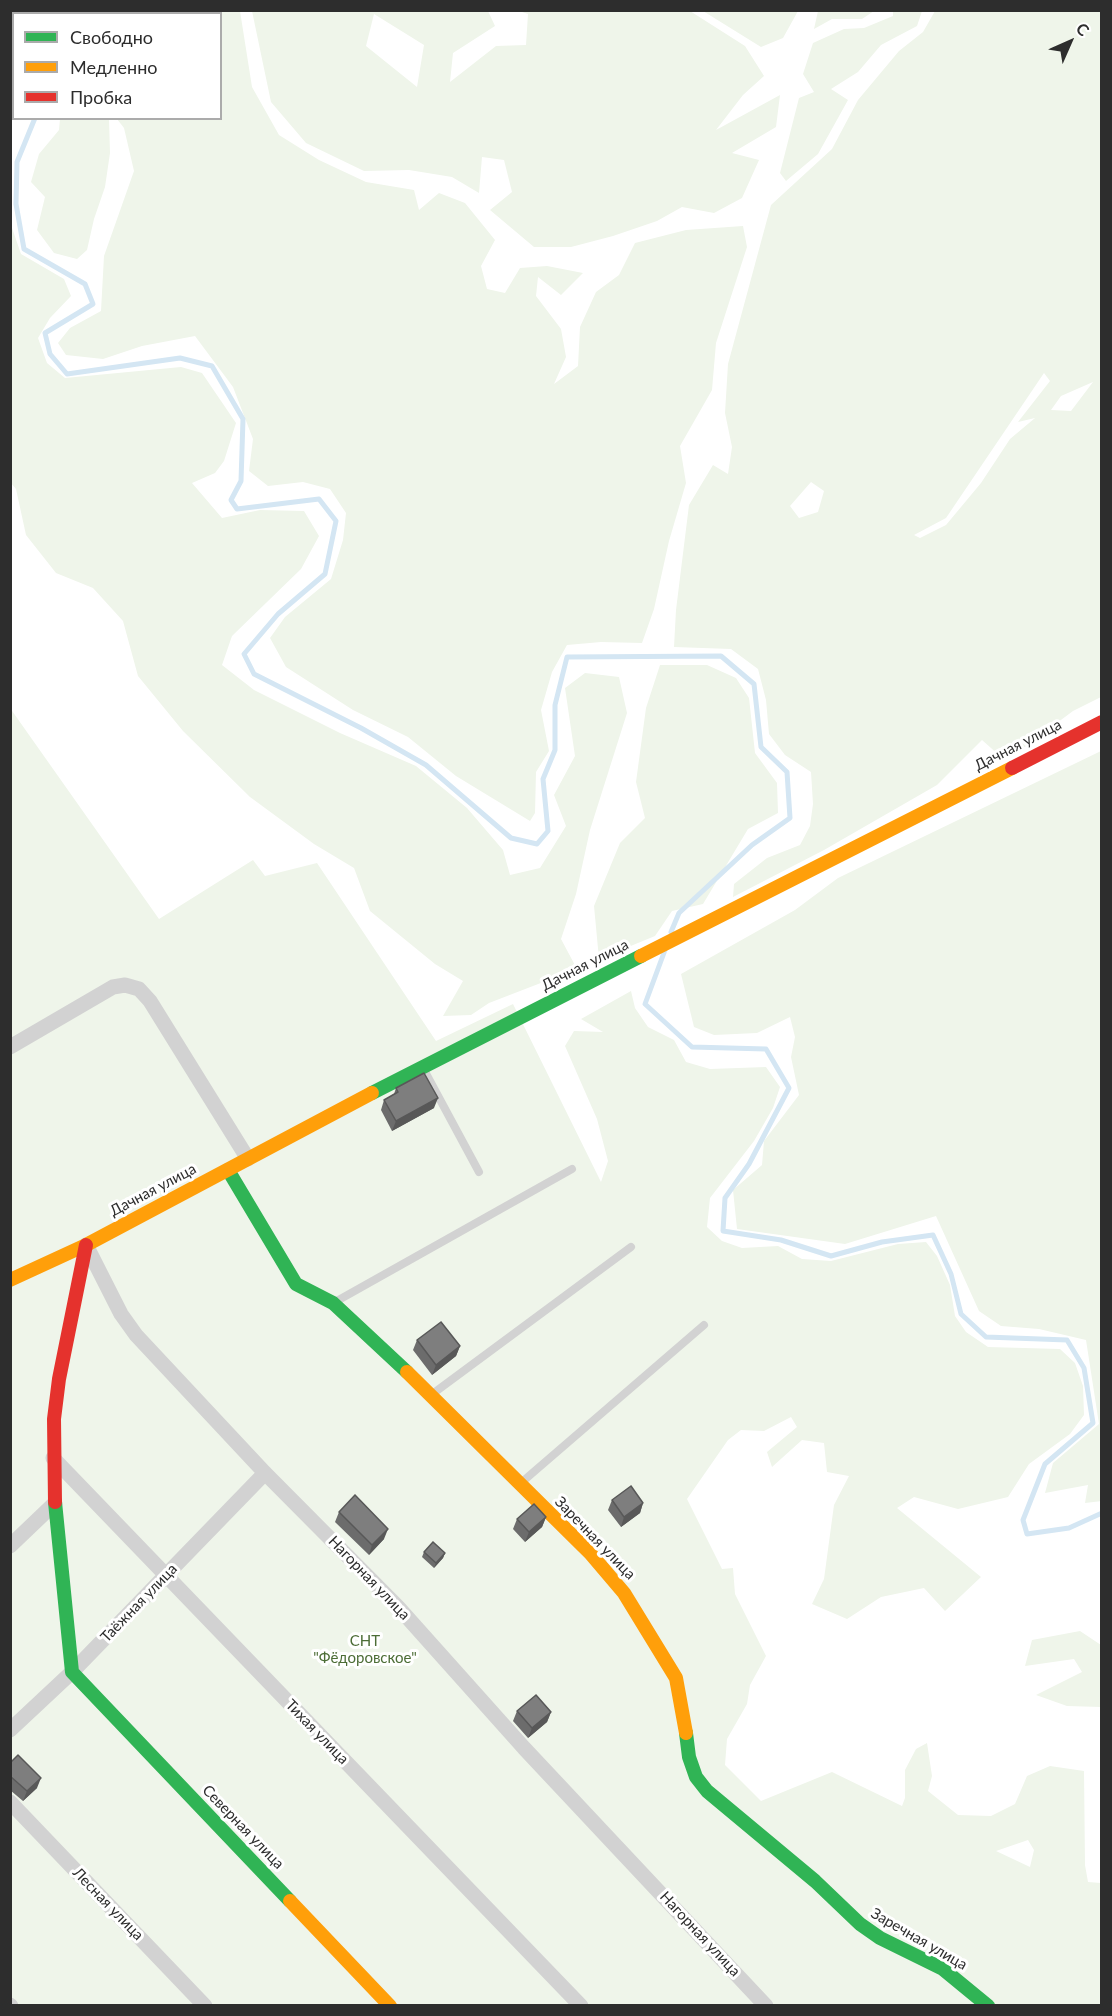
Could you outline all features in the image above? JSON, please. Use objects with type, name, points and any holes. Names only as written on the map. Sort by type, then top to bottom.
[{"type":"street","name":"Дачная улица","points":[[10,1280],[86,1245],[423,1066],[1101,722]]},
{"type":"street","points":[[10,1047],[113,987],[125,985],[139,989],[150,1000],[248,1159]]},
{"type":"street","name":"Заречная улица","points":[[228,1170],[296,1284],[333,1303],[430,1396],[518,1485],[590,1553],[641,1617],[675,1678],[684,1715],[689,1757],[696,1777],[707,1791],[815,1881],[860,1924],[880,1938],[943,1969],[988,2006]]},
{"type":"street","points":[[72,1672],[55,1503],[54,1419],[59,1379],[86,1245]]},
{"type":"street","name":"Нагорная улица","points":[[86,1245],[121,1314],[136,1335],[265,1473],[398,1606],[525,1748],[766,2006]]},
{"type":"street","name":"Тихая улица","points":[[53,1458],[581,2006]]},
{"type":"street","name":"Таёжная улица","points":[[10,1731],[72,1672],[265,1473]]},
{"type":"street","points":[[10,1546],[55,1503]]},
{"type":"street","name":"Северная улица","points":[[72,1672],[390,2006]]},
{"type":"street","name":"Лесная улица","points":[[10,1802],[205,2006]]},
{"type":"lane","points":[[423,1066],[479,1172]]},
{"type":"lane","points":[[333,1303],[572,1169]]},
{"type":"lane","points":[[430,1396],[631,1247]]},
{"type":"lane","points":[[518,1485],[704,1325]]},
{"type":"green space","points":[[11,10],[240,11],[252,87],[279,135],[319,160],[366,182],[414,190],[419,210],[439,193],[465,203],[495,240],[481,266],[487,289],[505,293],[520,268],[547,266],[583,273],[561,295],[538,277],[536,296],[561,329],[566,357],[554,384],[578,366],[580,327],[596,292],[619,275],[635,243],[686,230],[743,226],[747,247],[716,343],[712,390],[680,446],[686,483],[669,541],[654,609],[642,643],[601,642],[567,645],[552,672],[541,710],[549,751],[536,772],[535,813],[530,821],[456,776],[408,737],[353,710],[286,667],[270,638],[285,617],[331,579],[343,540],[346,513],[330,489],[303,482],[268,486],[249,471],[253,439],[233,387],[195,336],[142,346],[103,359],[66,355],[58,343],[70,328],[101,311],[104,256],[134,171],[124,128],[118,120],[222,120],[222,12],[12,12],[11,92]]},
{"type":"green space","points":[[818,10],[874,11],[862,19],[832,19],[814,29]]},
{"type":"green space","points":[[252,11],[488,11],[495,26],[453,53],[450,82],[496,46],[526,45],[528,14],[519,11],[690,11],[745,46],[764,76],[743,95],[716,130],[780,95],[776,127],[732,153],[759,160],[742,198],[714,213],[682,207],[657,221],[571,247],[534,247],[490,210],[512,192],[504,160],[482,157],[479,193],[452,177],[409,170],[364,171],[306,143],[271,102]],"holes":[[[374,14],[424,45],[417,87],[366,46]]]},
{"type":"green space","points":[[703,11],[798,11],[783,38],[761,47]]},
{"type":"green space","points":[[893,11],[922,11],[917,26],[881,45],[858,72],[831,89],[848,100],[818,154],[786,181],[780,173],[799,98],[814,92],[803,74],[813,43],[844,29],[864,28],[893,16]]},
{"type":"green space","points":[[935,11],[1101,11],[1101,697],[1073,711],[1018,752],[1000,756],[982,740],[937,785],[824,850],[733,897],[734,884],[767,858],[800,845],[810,826],[813,804],[811,772],[785,755],[769,734],[766,700],[758,669],[731,649],[674,647],[676,610],[689,505],[713,465],[728,474],[732,447],[725,413],[728,364],[771,205],[832,149],[858,100],[899,51],[923,32]],"holes":[[[1044,373],[1050,381],[1018,422],[1035,418],[1010,439],[981,483],[946,525],[920,538],[914,535],[946,518]],[[1093,382],[1071,411],[1051,410],[1061,396]],[[811,482],[824,491],[818,512],[799,518],[790,506]]]},
{"type":"green space","points":[[60,120],[109,120],[110,153],[105,187],[87,250],[77,259],[54,253],[37,230],[45,197],[31,182],[39,154],[59,130]]},
{"type":"green space","points":[[11,225],[21,254],[64,279],[71,296],[50,318],[38,338],[47,363],[65,378],[181,367],[202,373],[236,423],[224,461],[215,473],[192,483],[222,518],[260,510],[304,511],[319,536],[301,569],[232,636],[222,665],[254,690],[340,733],[416,766],[467,808],[503,850],[510,875],[540,868],[566,826],[554,795],[575,756],[565,688],[585,673],[619,677],[627,713],[590,830],[576,894],[561,939],[577,969],[489,1003],[471,1015],[443,1016],[463,981],[435,964],[370,911],[354,868],[314,844],[250,797],[183,731],[138,676],[123,621],[93,588],[56,573],[26,535],[16,489],[10,482]]},
{"type":"green space","points":[[660,665],[707,665],[736,678],[749,698],[755,753],[777,783],[778,813],[748,829],[703,904],[672,911],[655,936],[599,959],[594,906],[620,843],[645,818],[636,782],[646,708]]},
{"type":"green space","name":"СНТ \"Фёдоровское\"","points":[[10,708],[159,919],[253,860],[265,876],[317,863],[436,1041],[513,1004],[601,1182],[608,1161],[597,1119],[565,1046],[574,1031],[603,1032],[581,1019],[631,991],[635,1008],[648,1027],[674,1040],[686,1062],[710,1069],[766,1067],[780,1087],[773,1108],[754,1141],[710,1198],[707,1227],[722,1241],[742,1248],[778,1246],[802,1259],[831,1261],[898,1244],[926,1242],[937,1256],[950,1285],[955,1316],[966,1332],[988,1347],[1060,1349],[1075,1363],[1083,1386],[1084,1415],[1070,1434],[1029,1464],[1008,1497],[958,1509],[914,1497],[897,1508],[981,1577],[945,1611],[924,1588],[881,1597],[847,1619],[812,1604],[824,1579],[834,1505],[849,1476],[827,1472],[824,1443],[802,1440],[772,1467],[767,1452],[797,1427],[791,1417],[764,1431],[741,1430],[728,1440],[687,1499],[722,1569],[733,1568],[735,1594],[766,1656],[750,1685],[747,1704],[727,1739],[725,1765],[761,1801],[832,1772],[902,1806],[905,1798],[905,1770],[916,1749],[927,1743],[932,1776],[928,1791],[958,1815],[991,1816],[1015,1804],[1027,1776],[1050,1766],[1084,1771],[1085,1865],[1088,1882],[1101,1883],[1101,2005],[11,2005]],"holes":[[[1028,1840],[1034,1850],[1030,1867],[996,1851]]]},
{"type":"green space","points":[[1101,751],[1102,1501],[1085,1503],[1088,1485],[1045,1493],[1053,1463],[1099,1424],[1086,1340],[1039,1329],[1001,1326],[979,1311],[936,1216],[845,1244],[737,1229],[733,1190],[762,1165],[764,1141],[799,1095],[791,1057],[795,1037],[790,1017],[757,1033],[714,1035],[694,1027],[681,974],[795,910],[838,878]]},
{"type":"green space","points":[[1080,1631],[1101,1645],[1101,1707],[1067,1706],[1036,1695],[1082,1672],[1074,1659],[1025,1666],[1032,1640]]},
{"type":"building","points":[[424,1073],[438,1098],[396,1121],[384,1100],[398,1092],[396,1088]]},
{"type":"building","points":[[441,1322],[460,1346],[436,1365],[417,1340]]},
{"type":"building","points":[[631,1486],[643,1503],[624,1517],[612,1500]]},
{"type":"building","points":[[355,1495],[388,1529],[372,1545],[339,1512]]},
{"type":"building","points":[[534,1504],[546,1517],[529,1532],[517,1519]]},
{"type":"building","points":[[433,1542],[445,1553],[436,1563],[424,1552]]},
{"type":"building","points":[[536,1695],[551,1712],[532,1728],[517,1711]]},
{"type":"building","points":[[18,1755],[41,1778],[27,1791],[10,1776],[10,1763]]},
{"type":"waterway","points":[[34,120],[17,162],[16,204],[24,249],[85,284],[93,304],[45,333],[50,354],[67,374],[180,358],[212,366],[243,419],[241,481],[231,500],[237,509],[319,499],[336,521],[325,574],[278,614],[244,654],[254,674],[361,728],[426,765],[511,838],[537,844],[548,831],[543,779],[555,750],[555,705],[567,657],[721,656],[754,684],[761,747],[787,772],[790,818],[752,845],[679,913],[671,932]]},
{"type":"waterway","points":[[665,950],[645,1004],[692,1047],[766,1049],[789,1088],[749,1164],[725,1198],[723,1231],[781,1240],[831,1256],[882,1242],[933,1235],[951,1274],[961,1314],[986,1337],[1067,1340],[1084,1368],[1093,1423],[1045,1464],[1023,1520],[1027,1534],[1069,1528],[1102,1513]]},
{"type":"traffic: fast","points":[[372,1093],[641,956]]},
{"type":"traffic: fast","points":[[228,1170],[296,1284],[333,1303],[407,1372]]},
{"type":"traffic: fast","points":[[55,1502],[72,1672],[290,1901]]},
{"type":"traffic: fast","points":[[686,1733],[689,1757],[696,1777],[707,1791],[815,1881],[860,1924],[880,1938],[943,1969],[988,2006]]},
{"type":"traffic: slow","points":[[641,956],[1012,768]]},
{"type":"traffic: slow","points":[[10,1280],[86,1245],[372,1093]]},
{"type":"traffic: slow","points":[[407,1372],[590,1553],[624,1593],[676,1678],[686,1733]]},
{"type":"traffic: slow","points":[[290,1901],[390,2006]]},
{"type":"traffic: jam","points":[[1012,768],[1102,722]]},
{"type":"traffic: jam","points":[[55,1502],[54,1419],[59,1379],[86,1245]]}]
